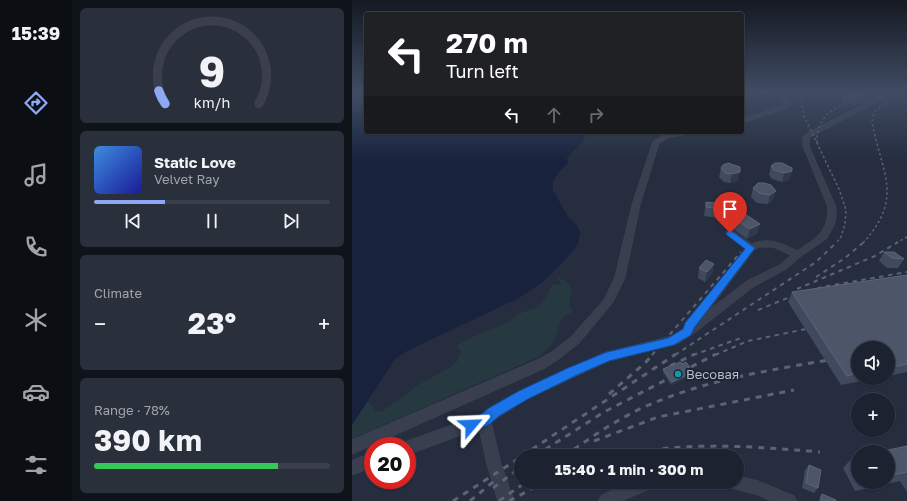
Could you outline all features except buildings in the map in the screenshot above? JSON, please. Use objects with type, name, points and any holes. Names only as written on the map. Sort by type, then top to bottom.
[{"type":"lane","points":[[744,120],[762,114]]},
{"type":"lane","points":[[416,445],[484,420],[512,401],[607,357],[670,342],[688,332],[750,284],[782,267],[824,236],[832,218],[832,207],[806,146],[806,138],[811,133],[845,114]]},
{"type":"lane","points":[[352,447],[541,364],[556,355],[575,340],[608,302],[620,277],[636,205],[656,142],[667,135],[675,134]]},
{"type":"lane","points":[[730,233],[751,248]]},
{"type":"lane","points":[[688,332],[689,326],[751,248],[762,243],[773,244],[797,255]]},
{"type":"lane","points":[[484,420],[494,464],[506,501]]},
{"type":"lane","points":[[352,468],[364,463]]},
{"type":"lane","points":[[744,485],[758,488],[789,501]]},
{"type":"lane","points":[[606,501],[630,489]]},
{"type":"shaded area","points":[[556,276],[571,287],[569,306],[574,312],[568,314],[561,320],[552,344],[538,357],[352,439],[352,425],[368,401],[376,411],[381,412],[420,384],[447,369],[457,362],[461,351],[456,346],[470,338],[507,323],[518,314],[538,307],[545,299],[553,284],[562,285]]},
{"type":"water","points":[[352,114],[364,114],[364,134],[584,134],[585,139],[567,158],[568,163],[553,181],[553,190],[568,217],[576,224],[580,232],[578,244],[565,260],[544,281],[519,298],[407,351],[395,359],[352,425]]},
{"type":"railway","points":[[804,114],[839,189],[846,210],[845,224],[841,237],[836,243]]},
{"type":"railway","points":[[817,143],[820,126],[823,119],[828,114]]},
{"type":"railway","points":[[863,242],[876,227],[883,212],[887,198],[887,184],[872,121],[874,114]]},
{"type":"railway","points":[[896,243],[907,237]]},
{"type":"railway","points":[[816,277],[845,258],[863,242]]},
{"type":"railway","points":[[797,289],[875,256],[898,242]]},
{"type":"railway","points":[[675,355],[816,262],[836,243]]},
{"type":"railway","points":[[652,355],[741,252]]},
{"type":"railway","points":[[758,310],[790,297],[822,287],[907,272]]},
{"type":"railway","points":[[715,355],[748,341],[816,327]]},
{"type":"railway","points":[[693,355],[744,337]]},
{"type":"railway","points":[[609,394],[645,363],[653,354]]},
{"type":"railway","points":[[533,449],[676,354]]},
{"type":"railway","points":[[670,366],[695,354]]},
{"type":"railway","points":[[546,449],[604,412],[716,354]]},
{"type":"railway","points":[[574,449],[602,430],[642,408],[694,388],[776,369],[851,356]]},
{"type":"railway","points":[[594,441],[658,417],[794,390]]},
{"type":"railway","points":[[658,449],[717,446],[820,452]]},
{"type":"railway","points":[[453,501],[514,462]]},
{"type":"railway","points":[[493,488],[514,472]]},
{"type":"railway","points":[[470,501],[498,478]]},
{"type":"railway","points":[[499,501],[516,489]]},
{"type":"railway","points":[[509,501],[532,489]]},
{"type":"place","name":"Весовая","points":[[678,374]]},
{"type":"route","points":[[471,425],[484,420],[506,404],[523,395],[572,372],[622,352],[676,340],[688,332],[689,326],[751,248],[730,233]]}]
